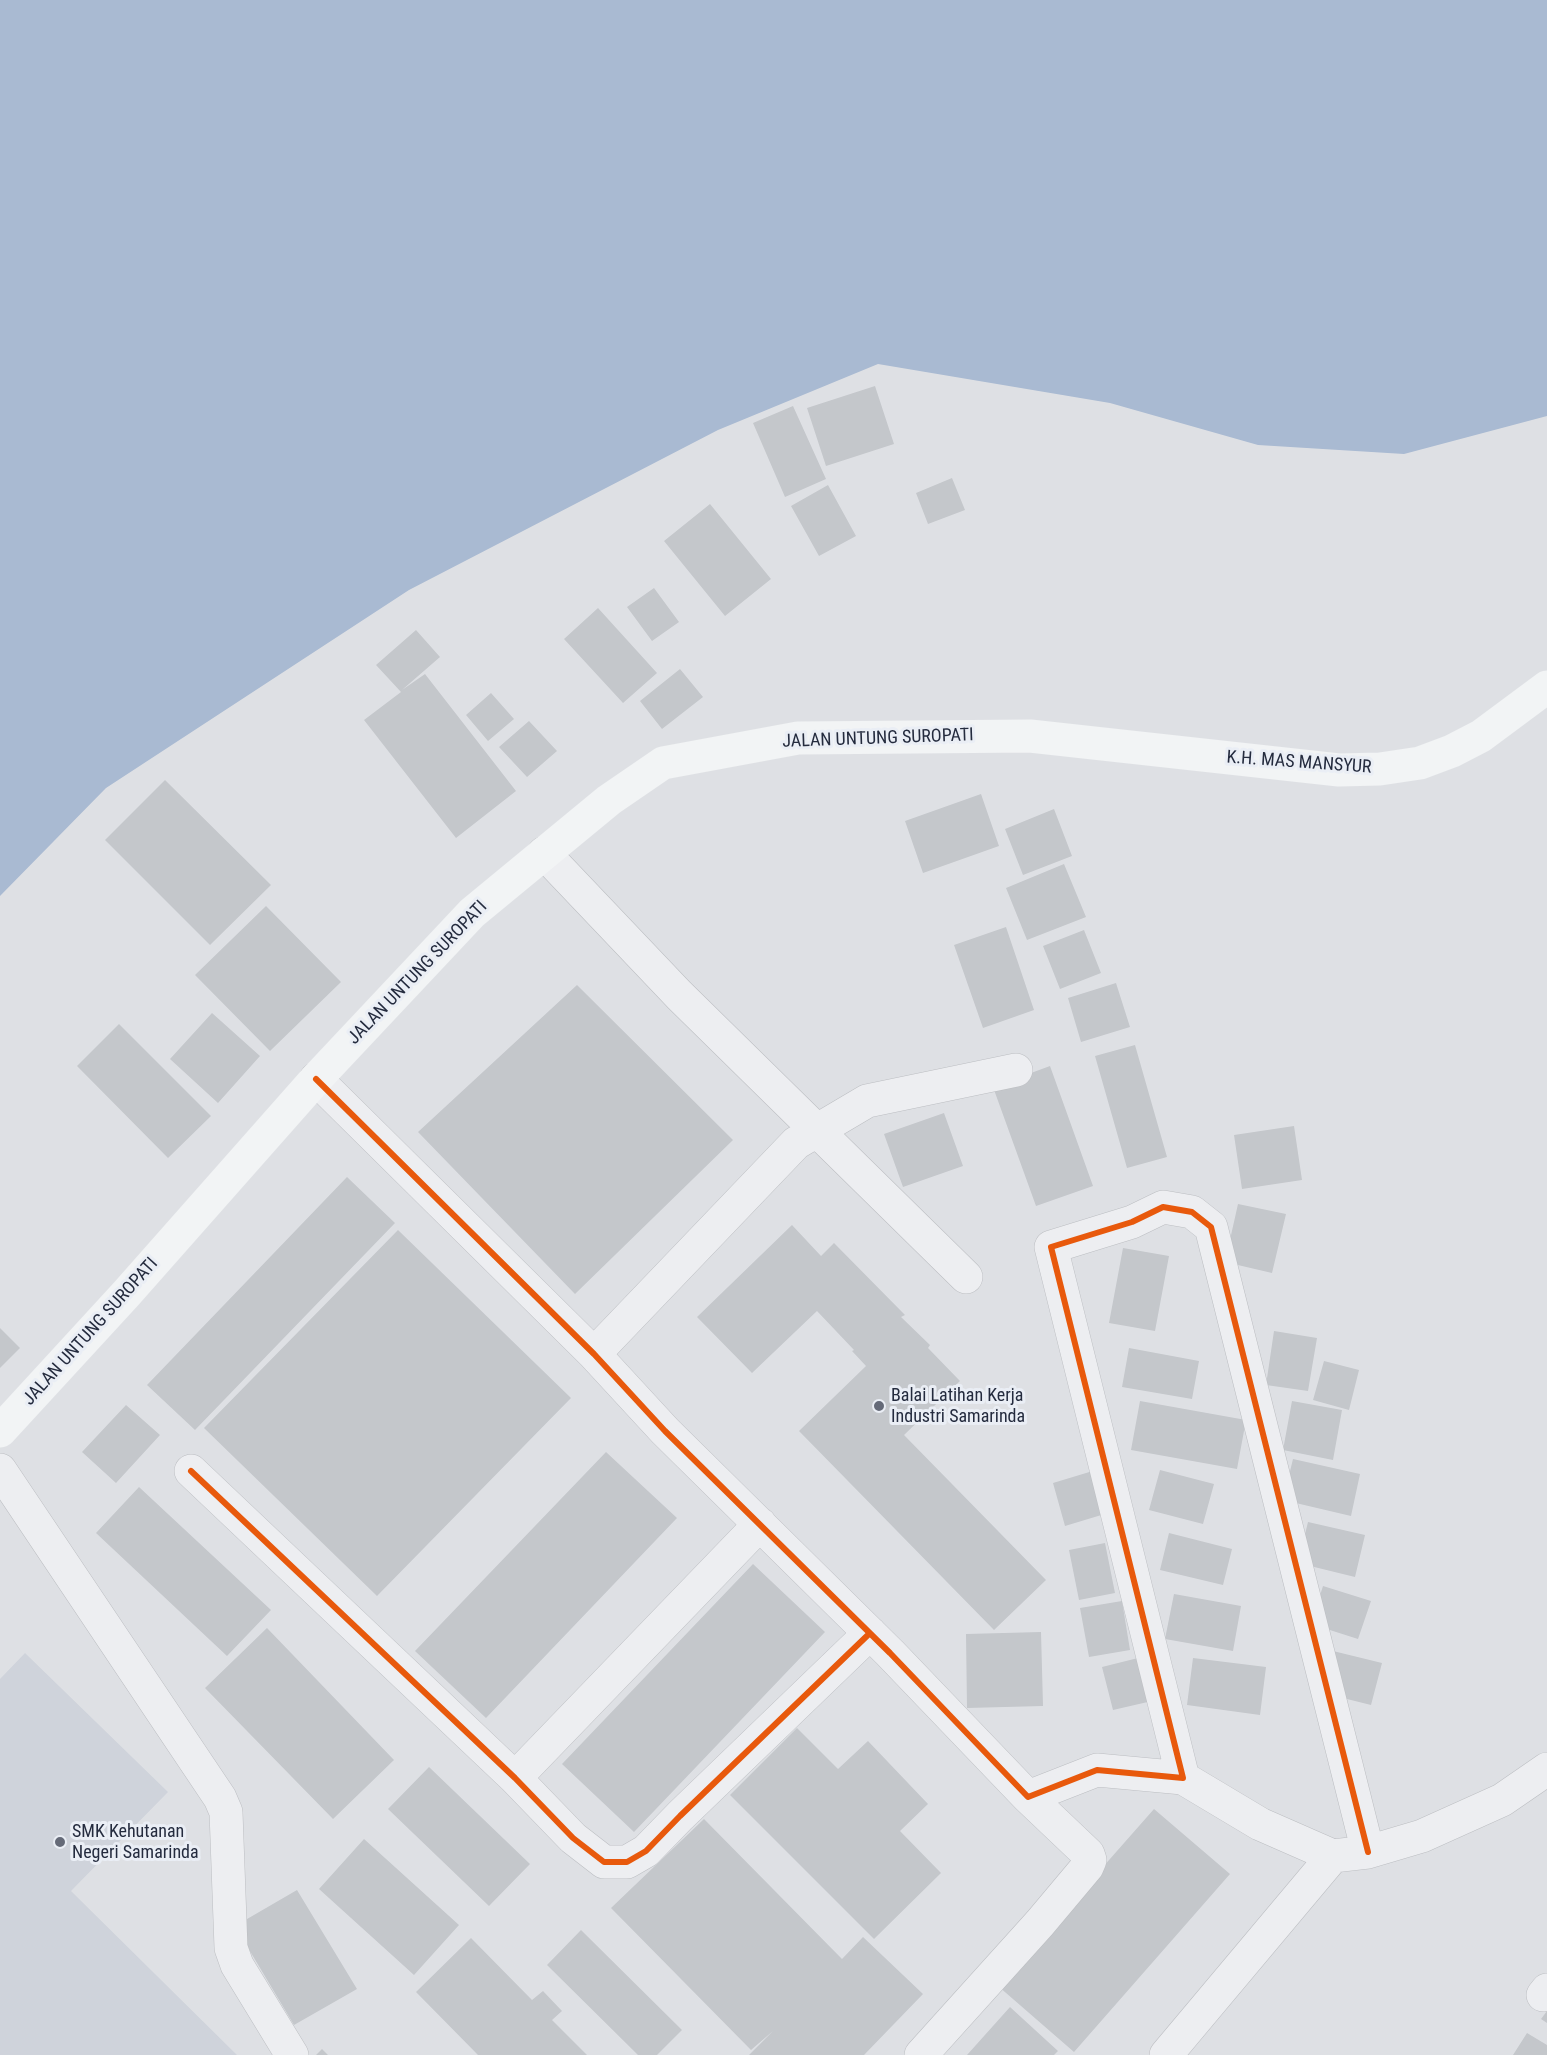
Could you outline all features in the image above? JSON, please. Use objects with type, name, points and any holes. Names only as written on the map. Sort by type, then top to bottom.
[{"type":"main road","name":"K.H. MAS MANSYUR","points":[[1030,736],[1339,770],[1380,769],[1420,763],[1452,752],[1481,736],[1547,687]]},
{"type":"main road","name":"JALAN UNTUNG SUROPATI","points":[[0,1431],[126,1294],[316,1078],[472,913],[609,800],[663,763],[798,738],[1030,736]]},
{"type":"street","points":[[544,853],[679,995],[966,1277]]},
{"type":"street","points":[[594,1354],[796,1143],[867,1101],[1016,1070]]},
{"type":"street","points":[[316,1078],[594,1354],[666,1431],[870,1633],[1028,1797],[1088,1854],[1090,1860],[1088,1867],[921,2055]]},
{"type":"street","points":[[1183,1778],[1051,1247],[1132,1222],[1163,1207],[1192,1212],[1211,1227],[1368,1852]]},
{"type":"street","points":[[0,1470],[220,1798],[226,1812],[231,1948],[237,1965],[292,2055]]},
{"type":"street","points":[[191,1471],[515,1778],[573,1838],[604,1862],[627,1862],[646,1851],[870,1633]]},
{"type":"street","points":[[515,1778],[760,1524]]},
{"type":"street","points":[[1028,1797],[1097,1770],[1183,1778],[1260,1824],[1333,1856],[1368,1852],[1422,1836],[1502,1800],[1547,1769]]},
{"type":"street","points":[[1166,2055],[1333,1856]]},
{"type":"shaded area","name":"SMK Kehutanan Negeri Samarinda","points":[[25,1653],[168,1792],[71,1891],[237,2055],[0,2055],[0,1679]]},
{"type":"water","points":[[0,0],[1547,0],[1547,416],[1404,454],[1258,445],[1110,403],[878,364],[718,430],[409,590],[106,788],[0,896]]},
{"type":"building","points":[[875,386],[894,444],[826,466],[807,408]]},
{"type":"building","points":[[793,406],[826,479],[785,497],[753,423]]},
{"type":"building","points":[[952,478],[965,510],[928,524],[916,493]]},
{"type":"building","points":[[828,485],[856,536],[819,556],[791,506]]},
{"type":"building","points":[[710,504],[771,579],[725,616],[664,541]]},
{"type":"building","points":[[654,588],[679,622],[652,641],[627,607]]},
{"type":"building","points":[[598,608],[657,673],[623,703],[564,639]]},
{"type":"building","points":[[416,630],[440,657],[402,690],[425,674],[516,791],[456,838],[364,720],[401,692],[376,665]]},
{"type":"building","points":[[680,669],[703,697],[662,729],[640,701]]},
{"type":"building","points":[[491,693],[514,719],[488,741],[466,715]]},
{"type":"building","points":[[529,721],[557,751],[527,777],[499,747]]},
{"type":"building","points":[[165,780],[271,885],[210,945],[105,840]]},
{"type":"building","points":[[981,794],[999,846],[923,873],[905,821]]},
{"type":"building","points":[[1054,809],[1072,856],[1023,875],[1005,829]]},
{"type":"building","points":[[1064,864],[1086,917],[1027,940],[1006,888]]},
{"type":"building","points":[[266,906],[341,982],[270,1051],[195,975]]},
{"type":"building","points":[[1006,927],[1034,1010],[983,1028],[954,945]]},
{"type":"building","points":[[1084,930],[1101,973],[1060,989],[1043,946]]},
{"type":"building","points":[[1116,983],[1130,1027],[1081,1042],[1068,998]]},
{"type":"building","points":[[577,985],[733,1140],[575,1294],[418,1132]]},
{"type":"building","points":[[212,1013],[260,1056],[218,1103],[170,1059]]},
{"type":"building","points":[[119,1024],[211,1116],[168,1158],[77,1066]]},
{"type":"building","points":[[1135,1045],[1167,1157],[1127,1168],[1095,1056]]},
{"type":"building","points":[[1050,1066],[1093,1186],[1036,1206],[993,1087]]},
{"type":"building","points":[[944,1113],[963,1166],[903,1187],[884,1134]]},
{"type":"building","points":[[1294,1126],[1302,1180],[1242,1189],[1234,1135]]},
{"type":"building","points":[[347,1177],[395,1223],[195,1430],[147,1385]]},
{"type":"building","points":[[1238,1204],[1286,1214],[1272,1273],[1225,1262]]},
{"type":"building","name":"Balai Latihan Kerja Industri Samarinda","points":[[792,1225],[821,1256],[834,1243],[905,1315],[901,1317],[930,1345],[928,1348],[960,1381],[904,1435],[1046,1580],[994,1630],[799,1431],[866,1366],[817,1311],[752,1373],[697,1317]]},
{"type":"building","points":[[398,1230],[571,1398],[377,1596],[204,1428]]},
{"type":"building","points":[[1123,1248],[1169,1256],[1155,1331],[1109,1323]]},
{"type":"building","points":[[0,1328],[20,1348],[0,1368]]},
{"type":"building","points":[[1274,1331],[1317,1338],[1308,1391],[1266,1385]]},
{"type":"building","points":[[1129,1348],[1199,1361],[1192,1399],[1122,1387]]},
{"type":"building","points":[[1324,1361],[1359,1370],[1349,1410],[1313,1400]]},
{"type":"building","points":[[1140,1401],[1246,1420],[1237,1469],[1131,1450]]},
{"type":"building","points":[[1292,1401],[1342,1410],[1333,1460],[1283,1450]]},
{"type":"building","points":[[126,1405],[160,1435],[116,1483],[82,1452]]},
{"type":"building","points":[[606,1452],[677,1518],[486,1718],[415,1651]]},
{"type":"building","points":[[1293,1459],[1360,1474],[1351,1516],[1283,1500]]},
{"type":"building","points":[[1096,1470],[1108,1513],[1065,1526],[1053,1483]]},
{"type":"building","points":[[1160,1470],[1214,1484],[1203,1524],[1149,1510]]},
{"type":"building","points":[[139,1487],[271,1610],[227,1656],[96,1533]]},
{"type":"building","points":[[1308,1522],[1365,1535],[1355,1577],[1298,1563]]},
{"type":"building","points":[[1169,1533],[1232,1549],[1223,1585],[1160,1570]]},
{"type":"building","points":[[1105,1543],[1115,1593],[1079,1600],[1069,1550]]},
{"type":"building","points":[[753,1564],[825,1632],[634,1832],[562,1764]]},
{"type":"building","points":[[1323,1586],[1371,1601],[1358,1639],[1311,1624]]},
{"type":"building","points":[[1174,1594],[1241,1606],[1233,1651],[1165,1639]]},
{"type":"building","points":[[1122,1601],[1130,1650],[1089,1657],[1080,1608]]},
{"type":"building","points":[[267,1628],[394,1760],[333,1819],[205,1688]]},
{"type":"building","points":[[1041,1632],[1043,1706],[967,1708],[966,1634]]},
{"type":"building","points":[[1333,1651],[1382,1663],[1371,1705],[1323,1693]]},
{"type":"building","points":[[1142,1657],[1152,1701],[1113,1710],[1102,1667]]},
{"type":"building","points":[[1193,1658],[1266,1667],[1260,1715],[1187,1705]]},
{"type":"building","points":[[797,1728],[838,1769],[868,1741],[928,1804],[900,1831],[941,1873],[874,1939],[730,1795]]},
{"type":"building","points":[[429,1767],[530,1864],[489,1906],[388,1809]]},
{"type":"building","points":[[1154,1809],[1230,1874],[1074,2052],[998,1986]]},
{"type":"building","points":[[704,1819],[842,1959],[863,1937],[923,1994],[864,2055],[749,2055],[773,2031],[751,2050],[611,1908]]},
{"type":"building","points":[[364,1839],[459,1925],[414,1975],[319,1889]]},
{"type":"building","points":[[297,1890],[357,1989],[294,2025],[235,1926]]},
{"type":"building","points":[[581,1930],[682,2030],[657,2055],[638,2055],[547,1965]]},
{"type":"building","points":[[471,1938],[532,2000],[543,1991],[562,2011],[552,2020],[587,2055],[478,2055],[416,1992]]},
{"type":"building","points":[[1010,2007],[1058,2051],[1054,2055],[967,2055]]},
{"type":"building","points":[[1547,2011],[1547,2023],[1541,2019]]},
{"type":"building","points":[[1527,2033],[1547,2045],[1547,2055],[1513,2055]]},
{"type":"building","points":[[322,2049],[328,2055],[316,2055]]},
{"type":"cycle path","points":[[316,1079],[594,1354],[665,1431],[890,1653],[1028,1797],[1097,1770],[1183,1778],[1051,1247],[1132,1222],[1163,1207],[1192,1212],[1211,1227],[1368,1852]]},
{"type":"cycle path","points":[[191,1471],[515,1778],[573,1838],[604,1862],[627,1862],[646,1851],[870,1633]]},
{"type":"place","name":"Balai Latihan Kerja Industri Samarinda","points":[[879,1406]]},
{"type":"place","name":"SMK Kehutanan Negeri Samarinda","points":[[60,1842]]}]
